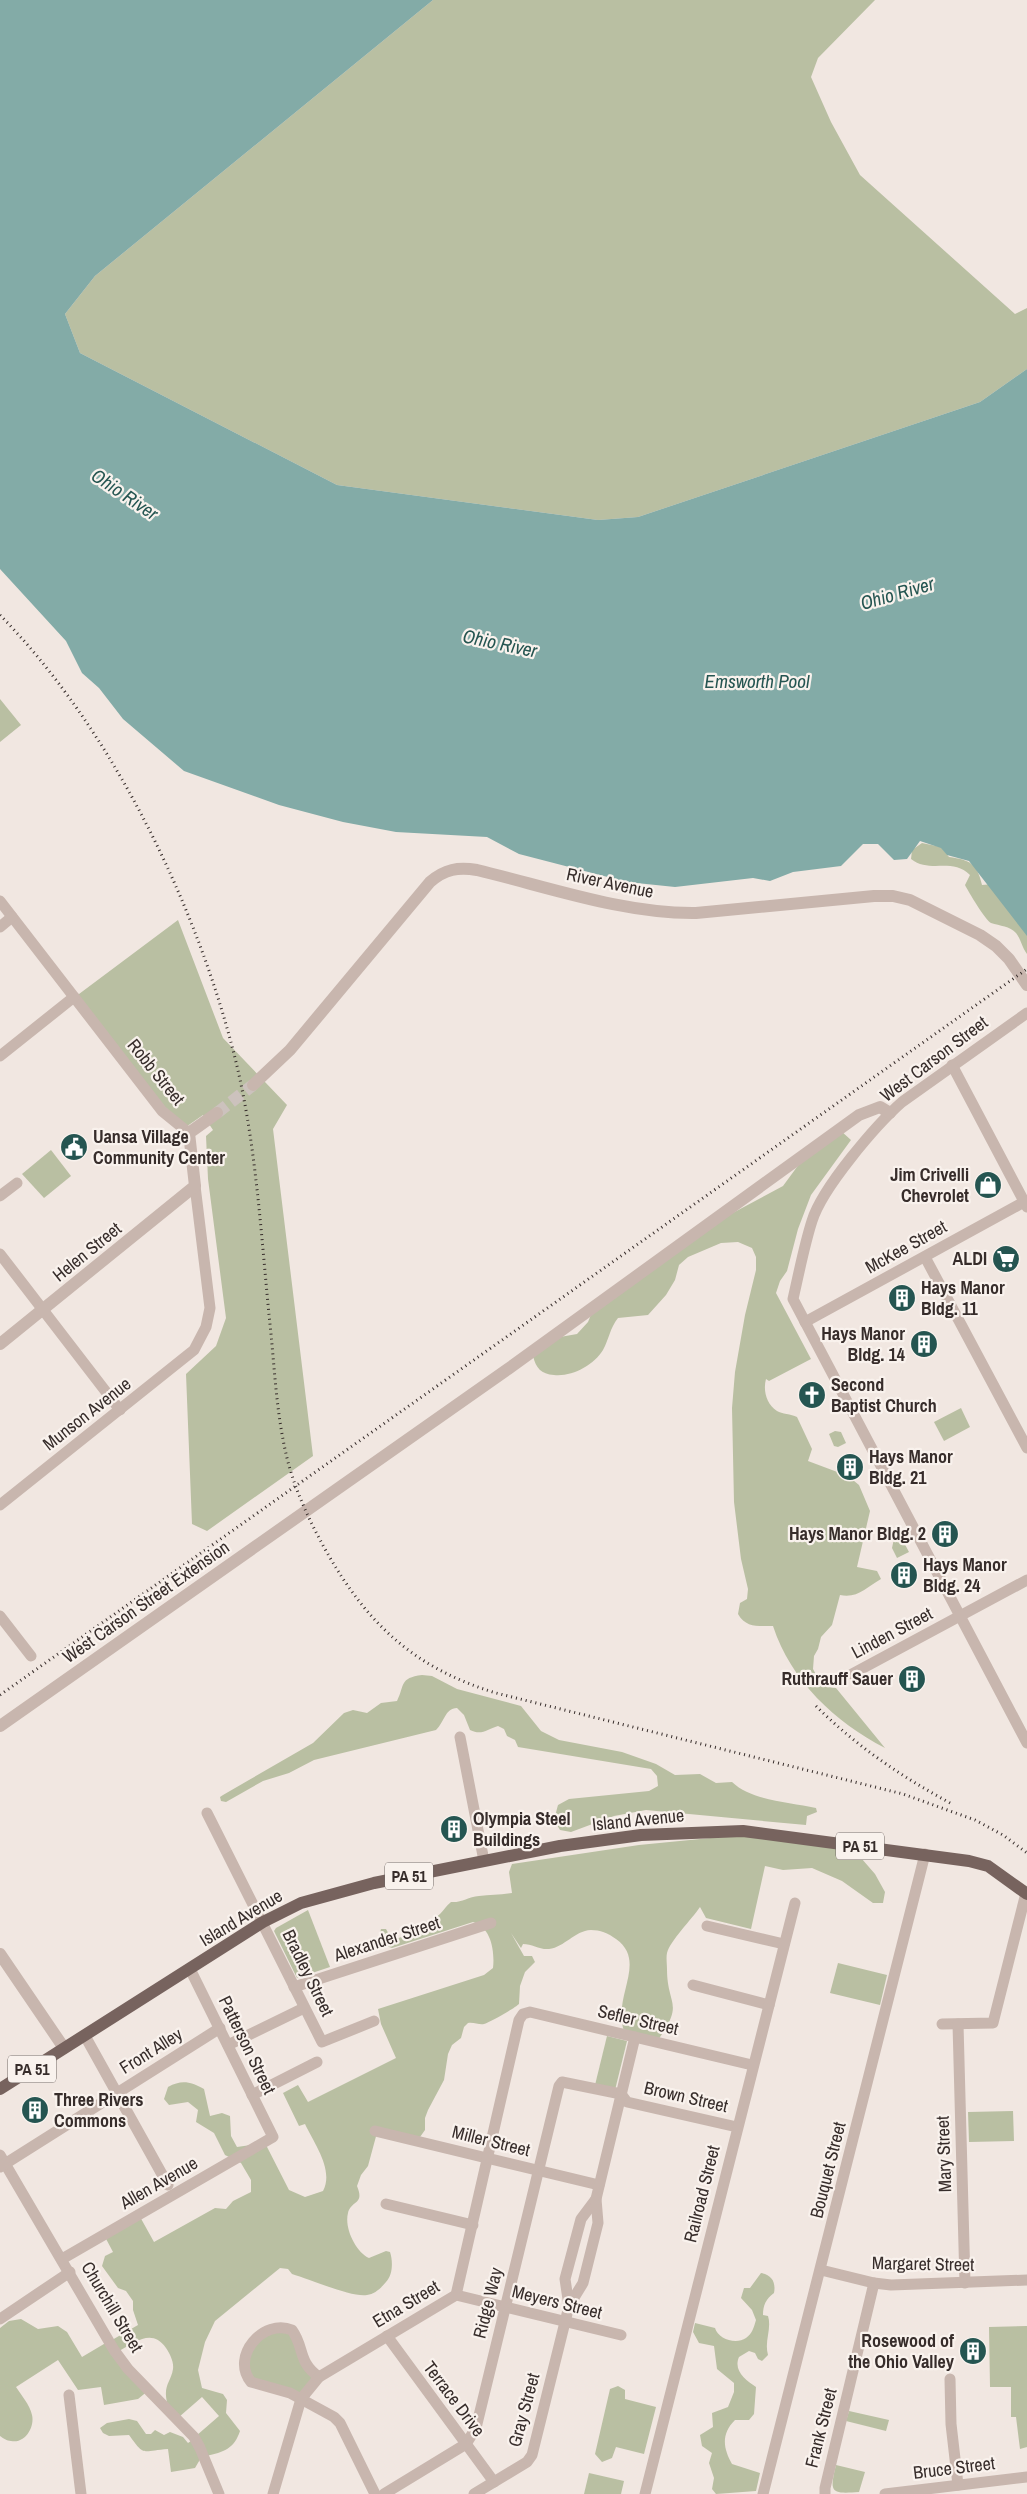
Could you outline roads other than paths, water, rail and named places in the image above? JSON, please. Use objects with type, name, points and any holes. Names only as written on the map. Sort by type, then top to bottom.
[{"type":"main road","name":"Island Avenue","points":[[0,2090],[263,1922],[301,1903],[374,1883],[484,1861],[632,1836],[743,1831],[925,1854],[988,1866],[1026,1893]]},
{"type":"street","name":"River Avenue","points":[[253,1085],[290,1050],[430,882],[447,870],[456,868],[477,870],[633,908],[671,913],[696,913],[874,896],[902,898],[925,907],[996,946],[1009,959],[1027,985]]},
{"type":"street","name":"Robb Street","points":[[0,901],[162,1111],[188,1133]]},
{"type":"street","points":[[0,927],[12,917]]},
{"type":"street","points":[[0,1056],[74,997]]},
{"type":"street","name":"West Carson Street","points":[[804,1322],[793,1299],[812,1220],[817,1207],[831,1184],[890,1113],[952,1065],[1027,1013]]},
{"type":"street","points":[[952,1065],[1026,1204]]},
{"type":"street","name":"West Carson Street Extension","points":[[0,1726],[508,1369],[859,1115],[880,1107],[890,1113]]},
{"type":"street","points":[[195,1186],[188,1133],[217,1113]]},
{"type":"street","points":[[0,1196],[17,1183]]},
{"type":"street","name":"Helen Street","points":[[0,1344],[195,1186]]},
{"type":"street","name":"Munson Avenue","points":[[0,1505],[194,1350],[206,1327],[210,1308],[195,1186]]},
{"type":"street","name":"McKee Street","points":[[804,1322],[1026,1204]]},
{"type":"street","points":[[0,1254],[120,1410]]},
{"type":"street","points":[[925,1257],[1027,1448]]},
{"type":"street","points":[[804,1322],[1027,1743]]},
{"type":"street","name":"Linden Street","points":[[852,1674],[1027,1580]]},
{"type":"street","points":[[0,1616],[31,1656]]},
{"type":"street","points":[[460,1738],[484,1861]]},
{"type":"street","name":"Bradley Street","points":[[207,1813],[322,2042],[374,2021]]},
{"type":"street","name":"Bouquet Street","points":[[763,2494],[925,1854]]},
{"type":"street","points":[[942,2024],[993,2023],[1026,1893]]},
{"type":"street","name":"Railroad Street","points":[[645,2494],[736,2127],[795,1903]]},
{"type":"street","name":"Alexander Street","points":[[294,1988],[492,1923]]},
{"type":"street","points":[[707,1926],[784,1944]]},
{"type":"street","points":[[0,1954],[64,2048]]},
{"type":"street","name":"Patterson Street","points":[[190,1969],[273,2137]]},
{"type":"street","points":[[693,1986],[769,2005]]},
{"type":"street","points":[[228,2045],[304,2008]]},
{"type":"street","name":"Sefler Street","points":[[519,2020],[523,2014],[530,2012],[752,2065]]},
{"type":"street","name":"Etna Street","points":[[273,2494],[300,2399],[319,2376],[456,2295],[519,2020]]},
{"type":"street","name":"Mary Street","points":[[958,2024],[965,2283]]},
{"type":"street","name":"Front Alley","points":[[2,2162],[220,2028]]},
{"type":"street","points":[[85,2036],[118,2092],[168,2185]]},
{"type":"street","name":"Gray Street","points":[[568,2306],[583,2283],[598,2223],[596,2200],[624,2098],[635,2037]]},
{"type":"street","points":[[252,2095],[316,2062]]},
{"type":"street","name":"Ridge Way","points":[[466,2444],[476,2428],[559,2086],[562,2082],[567,2082]]},
{"type":"street","name":"Brown Street","points":[[567,2082],[736,2127]]},
{"type":"street","name":"Miller Street","points":[[375,2131],[599,2185]]},
{"type":"street","name":"Allen Avenue","points":[[62,2259],[273,2137]]},
{"type":"street","name":"Churchill Street","points":[[2,2162],[124,2362],[194,2437],[220,2494]]},
{"type":"street","name":"Gray Street","points":[[474,2494],[527,2462],[532,2455],[568,2306],[565,2279],[581,2219],[596,2200]]},
{"type":"street","points":[[386,2204],[473,2225]]},
{"type":"street","name":"Margaret Street","points":[[820,2270],[874,2283],[965,2283],[1027,2280]]},
{"type":"street","points":[[0,2319],[70,2272]]},
{"type":"street","name":"Frank Street","points":[[825,2494],[874,2283]]},
{"type":"street","name":"Meyers Street","points":[[456,2295],[621,2335]]},
{"type":"street","points":[[319,2376],[312,2371],[303,2358],[292,2330],[284,2326],[273,2327],[256,2337],[246,2357],[245,2370],[247,2377],[256,2384],[277,2388],[300,2399],[340,2423],[376,2494]]},
{"type":"street","name":"Terrace Drive","points":[[387,2336],[494,2482]]},
{"type":"street","points":[[950,2379],[951,2424],[963,2488]]},
{"type":"street","points":[[68,2395],[81,2494]]},
{"type":"street","points":[[384,2494],[466,2444]]},
{"type":"street","name":"Bruce Street","points":[[885,2494],[963,2488],[1027,2477]]},
{"type":"water","name":"Emsworth Pool","points":[[0,0],[433,0],[95,276],[65,314],[80,353],[337,485],[598,520],[638,517],[980,402],[1027,369],[1027,936],[969,861],[947,855],[941,848],[920,841],[907,859],[894,860],[878,844],[863,844],[841,866],[793,872],[770,881],[753,878],[675,887],[627,882],[519,854],[487,837],[396,832],[343,822],[279,805],[184,771],[123,719],[99,688],[82,673],[66,641],[0,569]]},
{"type":"tunnel","points":[[217,1113],[253,1085]]},
{"type":"railway","points":[[0,615],[40,660],[77,709],[112,762],[143,818],[196,934],[233,1050],[248,1120],[257,1191],[277,1396],[287,1458],[298,1493],[313,1527],[341,1576],[358,1600],[396,1640],[417,1656],[467,1683],[496,1693],[903,1794],[975,1820],[1003,1835],[1027,1853]]},
{"type":"railway","points":[[0,1695],[1027,969]]},
{"type":"railway","points":[[816,1706],[831,1721],[880,1760],[952,1804]]},
{"type":"place","name":"Uansa Village Community Center","points":[[74,1147]]},
{"type":"place","name":"Jim Crivelli Chevrolet","points":[[988,1185]]},
{"type":"place","name":"ALDI","points":[[1006,1259]]},
{"type":"place","name":"Hays Manor Bldg. 11","points":[[902,1298]]},
{"type":"place","name":"Hays Manor Bldg. 14","points":[[924,1344]]},
{"type":"place","name":"Second Baptist Church","points":[[812,1395]]},
{"type":"place","name":"Hays Manor Bldg. 21","points":[[850,1467]]},
{"type":"place","name":"Hays Manor Bldg. 2","points":[[945,1534]]},
{"type":"place","name":"Hays Manor Bldg. 24","points":[[904,1575]]},
{"type":"place","name":"Ruthrauff Sauer","points":[[912,1679]]},
{"type":"place","name":"Olympia Steel Buildings","points":[[454,1829]]},
{"type":"place","name":"Three Rivers Commons","points":[[35,2110]]},
{"type":"place","name":"Rosewood of the Ohio Valley","points":[[973,2351]]},
{"type":"water label","name":"Ohio River","points":[[125,494]]},
{"type":"water label","name":"Ohio River","points":[[897,593]]},
{"type":"water label","name":"Ohio River","points":[[500,643]]}]
